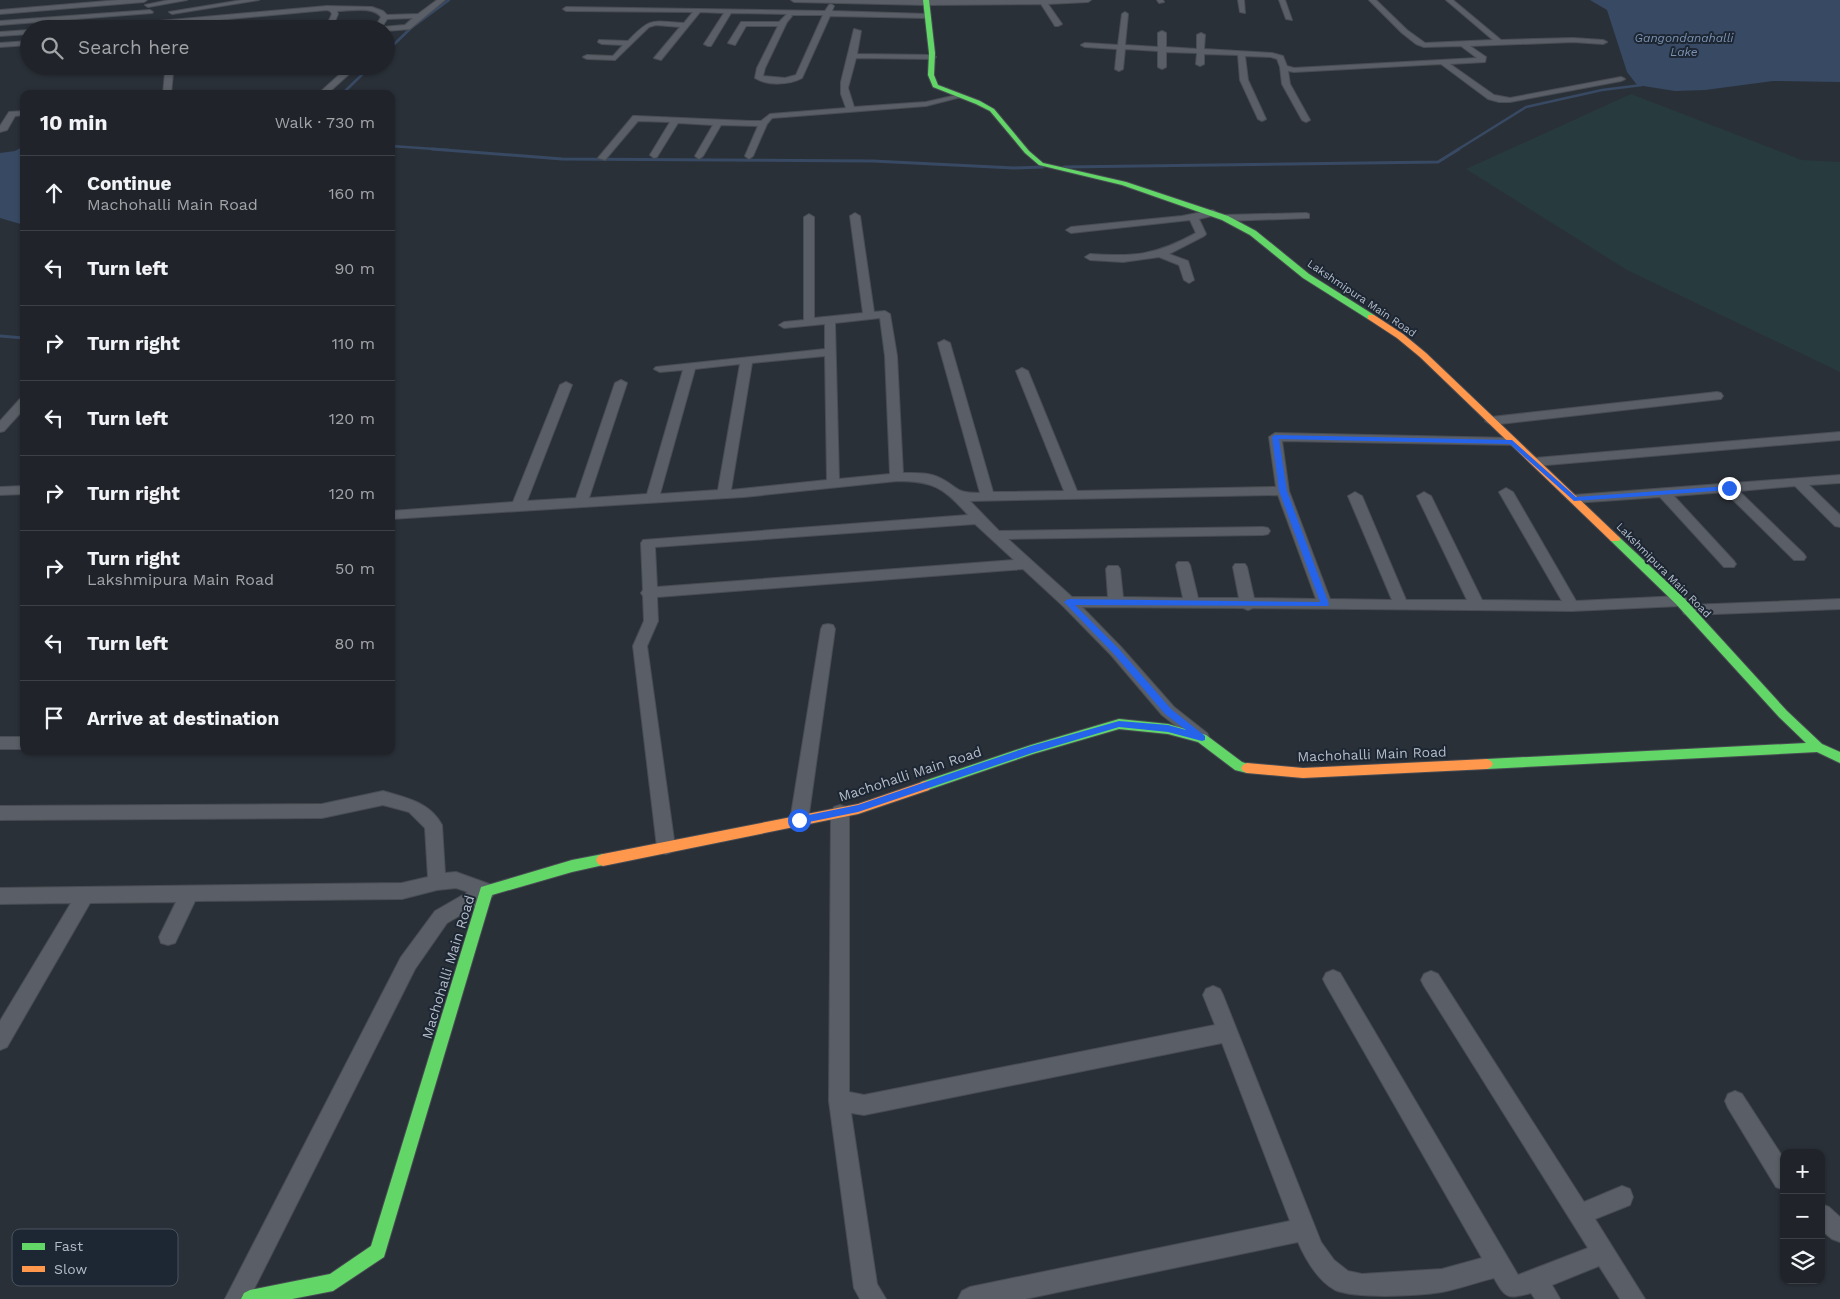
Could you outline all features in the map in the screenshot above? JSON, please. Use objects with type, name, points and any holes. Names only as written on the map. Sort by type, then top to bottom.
[{"type":"main road","name":"Lakshmipura Main Road","points":[[926,2],[932,57],[931,75],[935,86],[957,97],[986,106],[995,113],[1027,152],[1041,164],[1124,183],[1213,213],[1253,233],[1306,276],[1400,336],[1423,355],[1684,606],[1783,714],[1818,747],[1840,758]]},
{"type":"main road","name":"Machohalli Main Road","points":[[250,1299],[334,1282],[378,1251],[486,891],[572,866],[858,809],[1031,750],[1119,724],[1168,729],[1202,738],[1239,767],[1303,773],[1818,747]]},
{"type":"street","points":[[26,20],[184,0]]},
{"type":"street","points":[[0,12],[256,0]]},
{"type":"street","points":[[395,28],[407,27],[442,0]]},
{"type":"street","points":[[794,0],[926,2],[1088,0]]},
{"type":"street","points":[[791,13],[784,22],[761,68],[759,78],[776,81],[793,80],[798,76],[833,0]]},
{"type":"street","points":[[1242,0],[1243,12]]},
{"type":"street","points":[[1282,0],[1290,18]]},
{"type":"street","points":[[1372,0],[1419,44],[1491,97],[1499,100],[1510,100],[1621,79]]},
{"type":"street","points":[[1448,0],[1500,43]]},
{"type":"street","points":[[1042,1],[1058,24]]},
{"type":"street","points":[[148,6],[152,20]]},
{"type":"street","points":[[207,20],[303,9],[377,10],[385,17]]},
{"type":"street","points":[[333,9],[335,17],[333,20]]},
{"type":"street","points":[[566,9],[698,10],[927,16]]},
{"type":"street","points":[[658,58],[698,10]]},
{"type":"street","points":[[708,44],[729,11]]},
{"type":"street","points":[[1119,69],[1125,14]]},
{"type":"street","points":[[385,17],[420,16]]},
{"type":"street","points":[[0,23],[20,21]]},
{"type":"street","points":[[732,44],[744,24],[784,22]]},
{"type":"street","points":[[587,58],[614,58],[647,24],[685,25]]},
{"type":"street","points":[[851,110],[845,98],[844,80],[853,56],[858,31]]},
{"type":"street","points":[[0,34],[20,33]]},
{"type":"street","points":[[1162,33],[1162,67]]},
{"type":"street","points":[[1200,64],[1201,35]]},
{"type":"street","points":[[1419,44],[1434,46],[1573,40],[1603,42]]},
{"type":"street","points":[[602,42],[629,43]]},
{"type":"street","points":[[0,45],[20,44]]},
{"type":"street","points":[[1085,45],[1278,56],[1284,67],[1286,84],[1306,120]]},
{"type":"street","points":[[1284,67],[1294,70],[1308,70],[1483,59],[1464,45]]},
{"type":"street","points":[[1241,53],[1244,80],[1262,119]]},
{"type":"street","points":[[853,56],[932,57]]},
{"type":"street","points":[[167,90],[169,75]]},
{"type":"street","points":[[327,90],[344,75]]},
{"type":"street","points":[[749,156],[763,123],[770,116],[926,104],[957,97]]},
{"type":"street","points":[[0,129],[4,128],[12,114],[20,113]]},
{"type":"street","points":[[602,158],[636,118],[718,124],[763,123]]},
{"type":"street","points":[[654,155],[676,121]]},
{"type":"street","points":[[699,156],[718,124]]},
{"type":"street","points":[[1071,230],[1193,217],[1213,213]]},
{"type":"street","points":[[855,216],[868,316]]},
{"type":"street","points":[[1225,218],[1306,216]]},
{"type":"street","points":[[809,217],[809,322]]},
{"type":"street","points":[[1090,257],[1122,260],[1162,255],[1201,234],[1193,217]]},
{"type":"street","points":[[1162,255],[1184,263],[1189,280]]},
{"type":"street","points":[[784,325],[885,314],[890,356],[897,477]]},
{"type":"street","points":[[830,321],[833,484]]},
{"type":"street","points":[[944,343],[988,497]]},
{"type":"street","points":[[660,369],[830,352]]},
{"type":"street","points":[[724,494],[742,379],[747,360]]},
{"type":"street","points":[[652,498],[690,366]]},
{"type":"street","points":[[1022,371],[1072,495]]},
{"type":"street","points":[[581,502],[621,383]]},
{"type":"street","points":[[518,506],[566,385]]},
{"type":"street","points":[[1491,421],[1717,396]]},
{"type":"street","points":[[0,428],[20,406]]},
{"type":"street","points":[[1535,462],[1840,436]]},
{"type":"street","points":[[1325,604],[1283,491],[1275,437],[1512,442]]},
{"type":"street","points":[[395,515],[724,494],[897,477],[920,477],[934,480],[959,497],[978,519],[1068,602],[1116,651],[1168,711],[1202,738]]},
{"type":"street","points":[[1574,499],[1840,479]]},
{"type":"street","points":[[1798,482],[1840,523]]},
{"type":"street","points":[[1729,488],[1799,557]]},
{"type":"street","points":[[0,490],[19,490]]},
{"type":"street","points":[[959,497],[1283,491]]},
{"type":"street","points":[[1506,492],[1572,606]]},
{"type":"street","points":[[1664,493],[1729,564]]},
{"type":"street","points":[[1355,496],[1401,604]]},
{"type":"street","points":[[1424,496],[1476,604]]},
{"type":"street","points":[[666,847],[640,646],[651,620],[648,593],[648,543],[978,519]]},
{"type":"street","points":[[995,535],[1263,531]]},
{"type":"street","points":[[648,593],[1025,564]]},
{"type":"street","points":[[1183,565],[1192,604]]},
{"type":"street","points":[[1240,567],[1248,605]]},
{"type":"street","points":[[1113,569],[1116,603]]},
{"type":"street","points":[[1068,602],[1248,605],[1476,604],[1572,606],[1840,604]]},
{"type":"street","points":[[799,820],[828,628]]},
{"type":"street","points":[[0,744],[20,742]]},
{"type":"street","points":[[0,813],[322,811],[383,798],[415,807],[433,825],[437,882]]},
{"type":"street","points":[[840,812],[839,1101],[866,1288],[874,1299]]},
{"type":"street","points":[[0,896],[402,891],[437,882],[456,880],[486,891]]},
{"type":"street","points":[[237,1299],[408,963],[441,917],[486,891]]},
{"type":"street","points":[[168,937],[190,894]]},
{"type":"street","points":[[0,1040],[85,895]]},
{"type":"street","points":[[1333,980],[1513,1289],[1604,1253]]},
{"type":"street","points":[[1431,980],[1633,1299]]},
{"type":"street","points":[[1213,995],[1313,1250],[1326,1268],[1342,1281],[1362,1286],[1442,1280],[1499,1265]]},
{"type":"street","points":[[839,1101],[864,1105],[1227,1032]]},
{"type":"street","points":[[1735,1101],[1780,1173]]},
{"type":"street","points":[[1579,1215],[1622,1197]]},
{"type":"street","points":[[1825,1218],[1840,1231]]},
{"type":"street","points":[[970,1299],[1305,1229]]},
{"type":"street","points":[[1536,1280],[1548,1299]]},
{"type":"green space","points":[[1631,94],[1802,160],[1840,162],[1840,372],[1627,270],[1466,169]]},
{"type":"water","name":"Gangondanahalli Lake","points":[[1590,0],[1840,0],[1840,82],[1773,81],[1705,90],[1675,91],[1637,85],[1627,72],[1607,10]]},
{"type":"water","points":[[20,148],[20,224],[0,218],[0,153],[15,151]]},
{"type":"waterway","points":[[395,43],[411,28],[449,0]]},
{"type":"waterway","points":[[346,90],[362,75]]},
{"type":"waterway","points":[[1457,150],[1526,107],[1602,90],[1642,85]]},
{"type":"waterway","points":[[395,146],[449,150]]},
{"type":"waterway","points":[[432,149],[562,159],[873,161],[1014,168],[1043,167]]},
{"type":"waterway","points":[[1064,167],[1438,162],[1459,149]]},
{"type":"waterway","points":[[0,336],[20,338]]},
{"type":"traffic: fast","points":[[926,0],[932,53],[931,75],[935,86],[949,93],[978,102],[992,110],[1005,123],[1027,152],[1041,164],[1124,183],[1225,218],[1253,233],[1306,276],[1371,317]]},
{"type":"traffic: fast","points":[[1615,539],[1680,601],[1783,714],[1818,747],[1840,758]]},
{"type":"traffic: fast","points":[[925,786],[1031,750],[1119,724],[1168,729],[1202,738],[1239,767],[1247,768]]},
{"type":"traffic: fast","points":[[1487,764],[1818,747]]},
{"type":"traffic: fast","points":[[250,1299],[333,1282],[378,1251],[486,891],[572,866],[603,860]]},
{"type":"traffic: slow","points":[[1371,317],[1400,336],[1423,355],[1615,539]]},
{"type":"traffic: slow","points":[[1247,768],[1303,773],[1487,764]]},
{"type":"traffic: slow","points":[[603,860],[858,809],[925,786]]},
{"type":"route","points":[[799,820],[858,809],[1031,750],[1119,724],[1168,729],[1202,738],[1168,711],[1116,651],[1068,602],[1248,605],[1325,604],[1283,491],[1275,437],[1512,442],[1574,499],[1729,488]]}]
